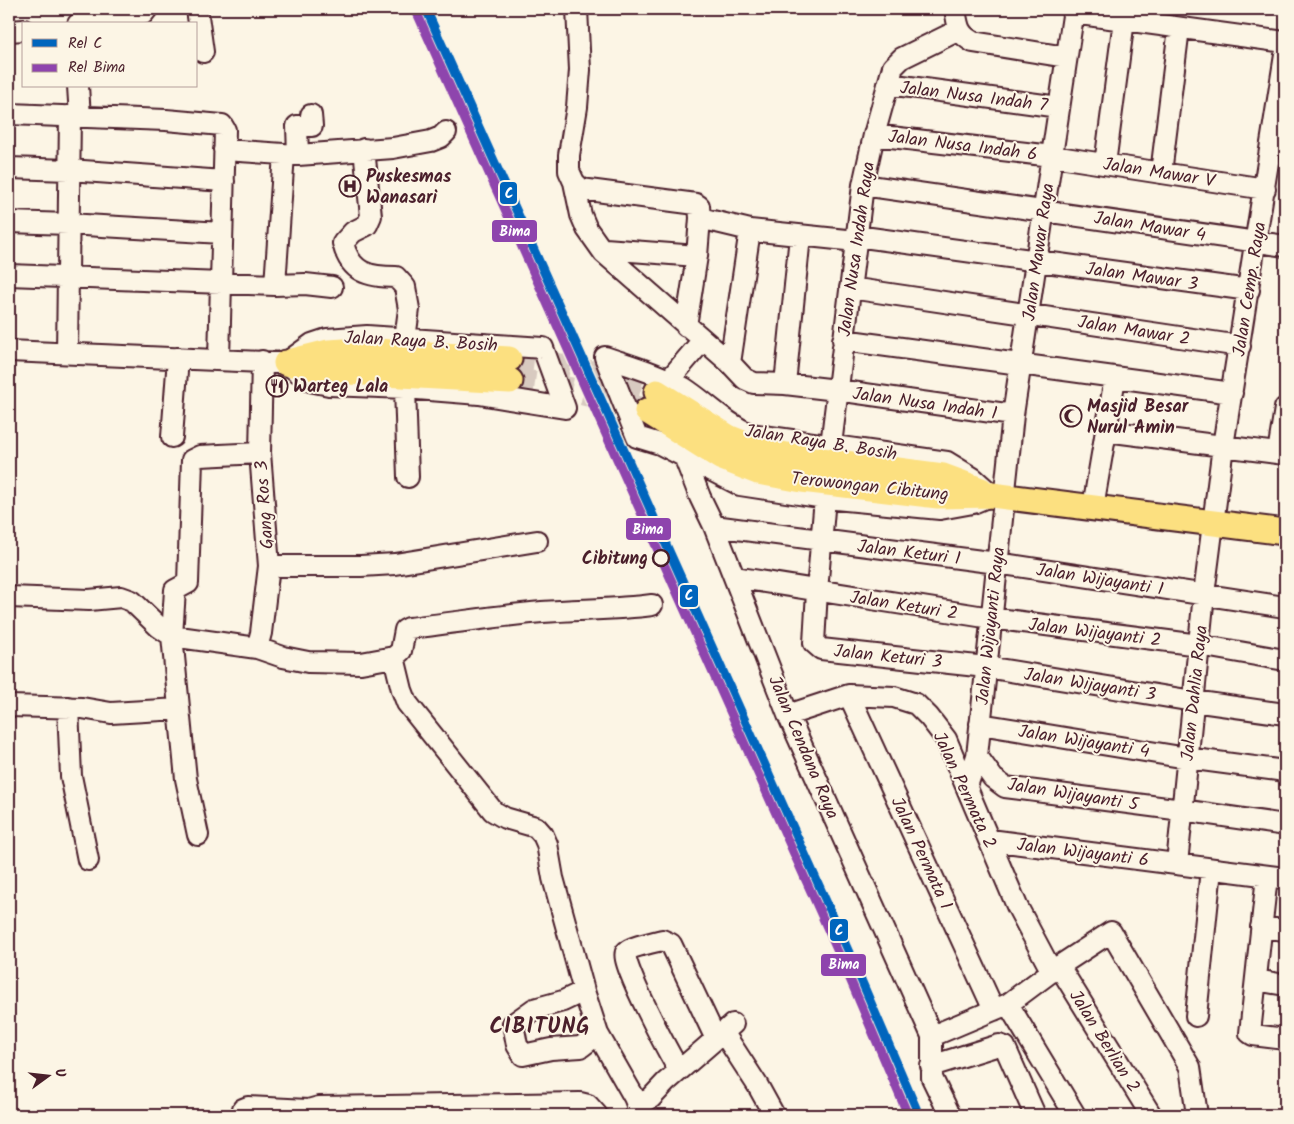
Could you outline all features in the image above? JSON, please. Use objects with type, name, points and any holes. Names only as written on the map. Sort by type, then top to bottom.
[{"type":"main road","points":[[274,362],[329,352],[360,350],[510,370]]},
{"type":"main road","name":"Terowongan Cibitung","points":[[658,395],[720,457],[758,472],[802,480],[938,496],[998,496]]},
{"type":"main road","name":"Jalan Raya B. Bosih","points":[[998,496],[1285,532]]},
{"type":"street","points":[[72,9],[72,22]]},
{"type":"street","points":[[91,22],[143,14],[147,9]]},
{"type":"street","points":[[197,9],[203,52]]},
{"type":"street","name":"Jalan Nusa Indah 1","points":[[577,9],[580,70],[577,108],[569,155],[569,171],[574,182],[581,215],[587,228],[604,250],[604,253],[730,363],[745,379],[754,383],[785,384],[837,390],[1013,415]]},
{"type":"street","points":[[955,9],[962,33],[973,42],[1066,58]]},
{"type":"street","points":[[1073,11],[1124,20],[1285,42]]},
{"type":"street","name":"Jalan Mawar Raya","points":[[998,496],[1021,365],[1073,11]]},
{"type":"street","points":[[1105,164],[1124,20]]},
{"type":"street","points":[[1161,173],[1179,28]]},
{"type":"street","points":[[9,31],[22,30]]},
{"type":"street","name":"Jalan Nusa Indah Raya","points":[[831,446],[863,184],[874,134],[893,67],[902,58],[962,33]]},
{"type":"street","name":"Jalan Cemp. Raya","points":[[1213,522],[1223,446],[1285,55]]},
{"type":"street","name":"Jalan Nusa Indah 7","points":[[888,84],[1059,107]]},
{"type":"street","points":[[67,353],[69,170],[78,88]]},
{"type":"street","points":[[9,114],[166,120],[224,126],[218,359]]},
{"type":"street","points":[[275,285],[291,154],[297,126],[312,126],[311,115]]},
{"type":"street","points":[[224,150],[291,154],[393,148],[441,137],[446,132]]},
{"type":"street","name":"Jalan Nusa Indah 6","points":[[874,134],[1052,156]]},
{"type":"street","points":[[364,149],[371,216],[367,225],[353,232],[343,243],[345,253],[349,261],[362,273],[396,277],[405,287],[409,309],[405,339]]},
{"type":"street","name":"Jalan Mawar V","points":[[1052,156],[1265,189]]},
{"type":"street","points":[[9,168],[69,170],[224,181]]},
{"type":"street","name":"Jalan Mawar 3","points":[[574,182],[582,189],[696,204],[699,212],[750,230],[800,236],[856,239],[1249,290]]},
{"type":"street","name":"Jalan Mawar 4","points":[[863,184],[1285,246]]},
{"type":"street","points":[[686,326],[696,256],[699,212]]},
{"type":"street","points":[[9,222],[222,233]]},
{"type":"street","points":[[730,363],[750,230]]},
{"type":"street","points":[[785,384],[800,236]]},
{"type":"street","points":[[604,250],[696,256]]},
{"type":"street","points":[[9,274],[275,285],[305,284],[332,287]]},
{"type":"street","name":"Jalan Mawar 2","points":[[850,288],[1240,346]]},
{"type":"street","name":"Jalan Raya B. Bosih","points":[[368,336],[543,348],[565,408],[479,394],[405,388],[329,385],[310,381],[274,362],[327,339],[368,336]]},
{"type":"street","points":[[658,395],[703,340]]},
{"type":"street","points":[[843,340],[1232,393]]},
{"type":"street","points":[[9,351],[274,362]]},
{"type":"street","name":"Jalan Raya B. Bosih","points":[[605,357],[658,395],[691,393],[736,428],[750,434],[947,462],[974,478],[998,496],[940,509],[825,498],[740,485],[660,444],[637,437],[605,357]]},
{"type":"street","points":[[172,436],[178,358]]},
{"type":"street","name":"Gang Ros 3","points":[[257,648],[261,632],[269,566],[260,453],[274,362]]},
{"type":"street","points":[[1092,507],[1115,378]]},
{"type":"street","points":[[405,388],[408,476]]},
{"type":"street","points":[[1106,431],[1281,453],[1285,408]]},
{"type":"street","points":[[198,835],[186,779],[172,636],[175,590],[188,583],[192,460],[200,456],[260,453]]},
{"type":"street","name":"Jalan Cendana Raya","points":[[684,456],[714,526],[788,715],[932,1036]]},
{"type":"street","name":"Jalan Wijayanti Raya","points":[[967,786],[977,756],[996,563],[998,496]]},
{"type":"street","points":[[817,591],[825,498]]},
{"type":"street","name":"Jalan Dahlia Raya","points":[[1177,864],[1213,522]]},
{"type":"street","name":"Jalan Keturi 1","points":[[714,526],[996,563]]},
{"type":"street","points":[[269,566],[396,564],[537,542]]},
{"type":"street","name":"Jalan Wijayanti 1","points":[[996,563],[1285,607]]},
{"type":"street","name":"Jalan Keturi 2","points":[[734,577],[991,618]]},
{"type":"street","name":"Jalan Keturi 3","points":[[817,591],[814,643],[821,649],[986,667]]},
{"type":"street","points":[[9,597],[89,600],[121,597],[132,601],[159,628],[172,636],[257,648],[283,657],[308,662],[362,663],[394,657],[400,651],[405,630],[409,628],[541,612],[620,609],[652,605]]},
{"type":"street","name":"Jalan Wijayanti 2","points":[[991,618],[1199,646],[1285,660]]},
{"type":"street","points":[[394,657],[407,703],[493,811],[505,818],[536,827],[543,835],[547,844],[553,878],[584,991],[598,1034],[634,1097],[636,1111]]},
{"type":"street","name":"Jalan Wijayanti 3","points":[[986,667],[1285,714]]},
{"type":"street","name":"Jalan Permata 2","points":[[788,715],[849,696],[894,697],[916,704],[946,739],[1017,906],[1055,969]]},
{"type":"street","name":"Jalan Permata 1","points":[[849,696],[1001,1007],[1075,1115]]},
{"type":"street","points":[[9,706],[68,707],[111,713],[179,709]]},
{"type":"street","points":[[68,707],[71,776],[88,860]]},
{"type":"street","name":"Jalan Wijayanti 4","points":[[980,724],[1187,758],[1285,771]]},
{"type":"street","name":"Jalan Wijayanti 5","points":[[977,756],[993,778],[1005,787],[1285,825]]},
{"type":"street","name":"Jalan Wijayanti 6","points":[[990,840],[1276,877]]},
{"type":"street","points":[[1196,1016],[1211,869]]},
{"type":"street","points":[[1276,877],[1261,927],[1250,1033],[1252,1035],[1285,1038]]},
{"type":"street","points":[[1261,927],[1285,930]]},
{"type":"street","points":[[950,1115],[932,1078],[932,1036],[1001,1007],[1112,932],[1190,1067],[1197,1115]]},
{"type":"street","points":[[679,1070],[648,1013],[624,956],[630,949],[662,940],[672,944],[774,1115]]},
{"type":"street","name":"Jalan Berlian 2","points":[[1055,969],[1151,1115]]},
{"type":"street","points":[[1256,980],[1285,985]]},
{"type":"street","points":[[584,991],[563,1001],[534,1009],[513,1024],[517,1045],[522,1055],[551,1049],[581,1047],[598,1034]]},
{"type":"street","points":[[636,1111],[724,1031]]},
{"type":"street","points":[[931,1066],[968,1053],[999,1045],[1003,1046],[1035,1115]]},
{"type":"street","points":[[242,1115],[243,1109],[248,1107],[306,1112],[319,1108],[568,1109],[580,1103],[588,1105],[597,1115]]},
{"type":"tunnel","points":[[509,359],[584,371],[657,392]]},
{"type":"tunnel","points":[[510,381],[577,391],[643,410]]},
{"type":"rail line","name":"C","points":[[426,9],[856,968],[919,1115]]},
{"type":"rail line","name":"Bima","points":[[417,13],[847,972],[908,1115]]},
{"type":"place","name":"Puskesmas Wanasari","points":[[350,186]]},
{"type":"place","name":"Warteg Lala","points":[[277,386]]},
{"type":"place","name":"Masjid Besar Nurul Amin","points":[[1071,416]]},
{"type":"place","name":"Cibitung","points":[[661,558]]},
{"type":"district","name":"CIBITUNG","points":[[540,1025]]}]
